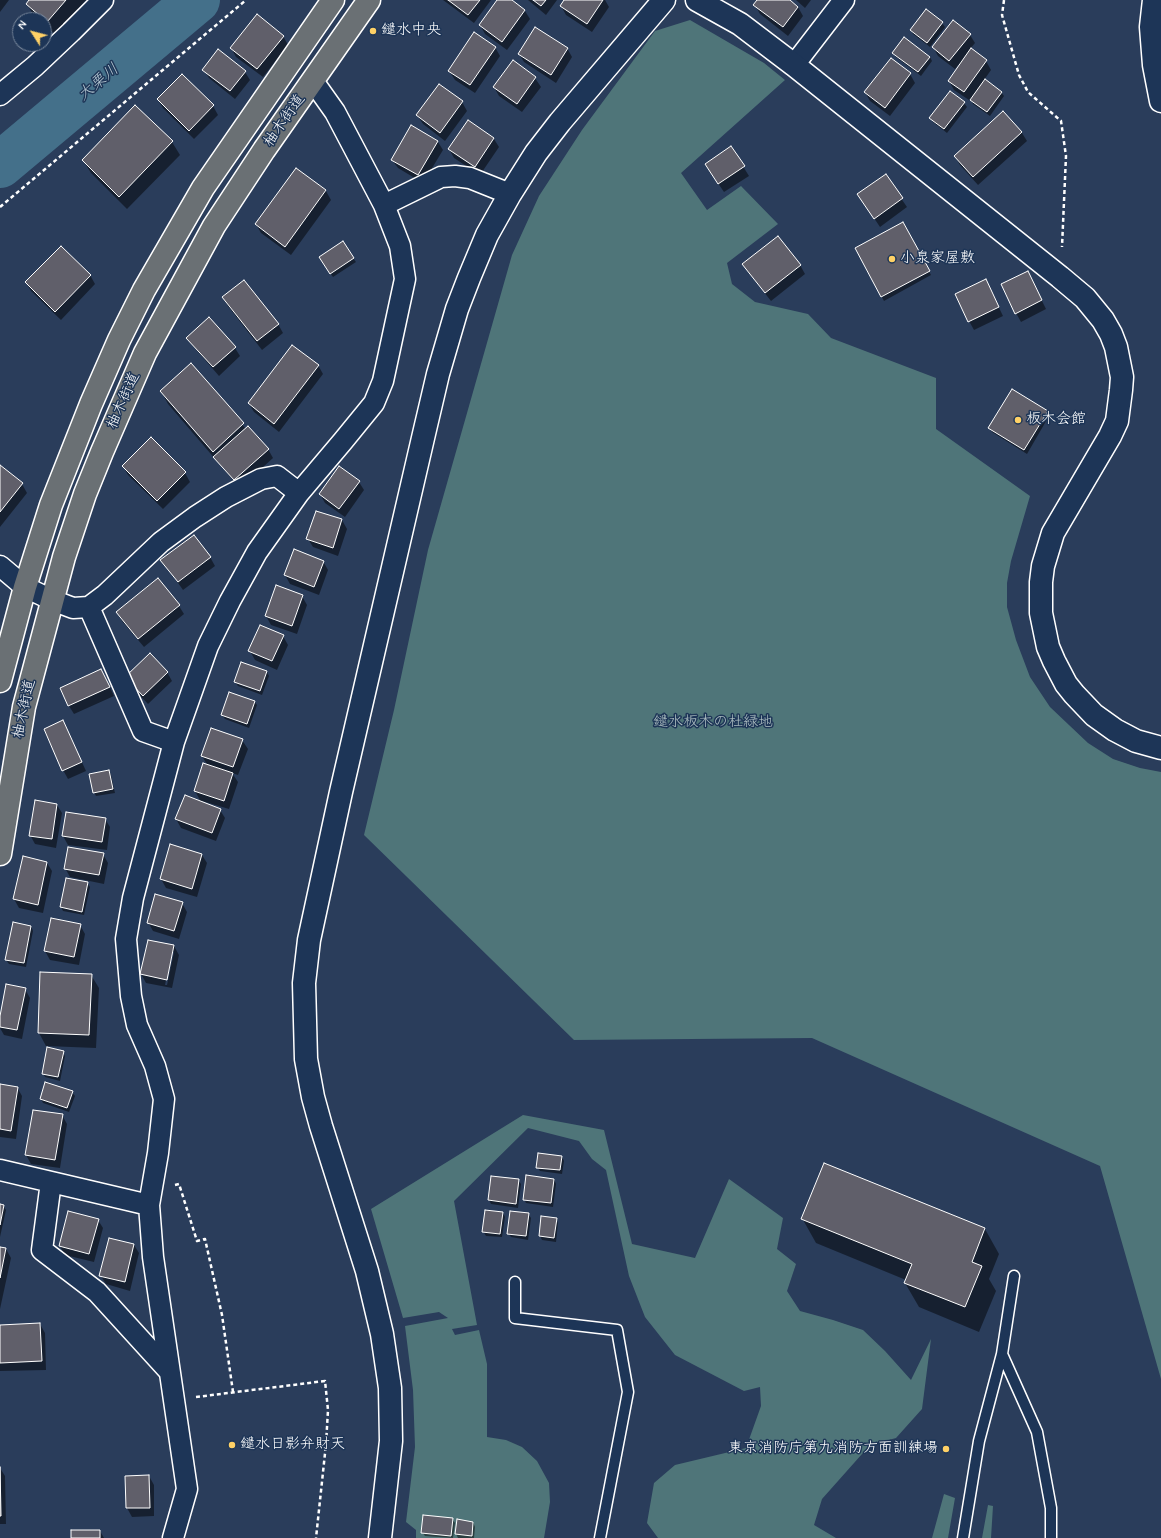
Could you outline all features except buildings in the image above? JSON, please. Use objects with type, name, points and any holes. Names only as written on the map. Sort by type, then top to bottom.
[{"type":"main road","name":"柚木街道","points":[[0,681],[25,587],[51,505],[88,411],[119,340],[144,290],[203,188],[333,0]]},
{"type":"main road","name":"柚木街道","points":[[0,854],[24,707],[64,557],[102,452],[145,353],[214,226],[264,150],[369,0]]},
{"type":"street","points":[[0,95],[71,32],[103,0]]},
{"type":"street","points":[[380,1538],[390,1441],[390,1388],[382,1334],[367,1271],[321,1126],[313,1097],[306,1059],[304,983],[309,940],[339,800],[438,374],[457,309],[487,235],[510,194],[536,153],[560,122],[664,0]]},
{"type":"street","points":[[697,0],[740,24],[794,65],[1060,277],[1094,308],[1111,334],[1116,347],[1122,377],[1122,390],[1117,420],[1110,436],[1053,533],[1043,566],[1040,587],[1041,613],[1048,646],[1066,684],[1094,715],[1115,730],[1136,740],[1161,748]]},
{"type":"street","points":[[794,65],[844,0]]},
{"type":"street","points":[[1154,0],[1151,27],[1154,65],[1161,101]]},
{"type":"street","points":[[173,1538],[187,1489],[153,1257],[149,1205],[158,1153],[164,1099],[155,1066],[137,1025],[131,996],[126,939],[133,898],[174,742],[208,646],[257,552],[299,493],[374,403],[383,381],[405,279],[400,246],[384,205],[335,112],[313,81]]},
{"type":"street","points":[[384,205],[441,177],[455,176],[470,178],[510,194]]},
{"type":"street","points":[[0,566],[25,587],[52,600],[73,608],[89,607],[105,595],[161,542],[195,517],[226,497],[261,480],[277,476],[299,493]]},
{"type":"street","points":[[89,607],[143,731],[174,742]]},
{"type":"street","points":[[0,1170],[149,1205]]},
{"type":"street","points":[[51,1182],[42,1250],[97,1292],[169,1371]]},
{"type":"lane","points":[[963,1538],[979,1442],[1002,1354],[1014,1276]]},
{"type":"lane","points":[[515,1282],[515,1318],[617,1330],[628,1392],[600,1538]]},
{"type":"lane","points":[[1002,1354],[1037,1432],[1051,1508],[1051,1538]]},
{"type":"path","points":[[0,207],[246,0]]},
{"type":"path","points":[[1004,0],[1002,15],[1019,75],[1028,92],[1061,121],[1066,156],[1060,277]]},
{"type":"path","points":[[170,1187],[179,1184],[197,1241],[205,1239],[222,1315],[233,1392]]},
{"type":"path","points":[[204,1396],[326,1381],[328,1410],[326,1444],[316,1538]]},
{"type":"green space","name":"鑓水板木の杜緑地","points":[[690,20],[764,63],[785,80],[681,173],[707,210],[741,186],[778,224],[727,263],[732,284],[755,302],[808,314],[831,338],[936,378],[936,429],[1030,496],[1011,561],[1007,583],[1007,607],[1016,640],[1030,677],[1050,707],[1088,743],[1113,759],[1140,768],[1161,772],[1161,1379],[1100,1166],[812,1038],[574,1040],[364,835],[394,710],[428,550],[512,255],[539,196],[582,130],[655,31]]},
{"type":"green space","points":[[523,1115],[604,1130],[632,1244],[695,1258],[729,1179],[783,1218],[777,1249],[796,1264],[787,1291],[800,1311],[863,1330],[885,1351],[911,1380],[931,1339],[922,1409],[896,1438],[870,1445],[822,1499],[814,1525],[836,1538],[658,1538],[647,1523],[654,1483],[675,1465],[746,1448],[761,1406],[760,1387],[744,1391],[675,1355],[645,1317],[629,1276],[606,1170],[592,1159],[579,1141],[528,1128],[454,1201],[477,1325],[452,1329],[455,1335],[479,1330],[487,1364],[487,1437],[506,1440],[522,1447],[537,1461],[549,1483],[550,1502],[544,1538],[416,1538],[416,1530],[406,1522],[415,1447],[413,1390],[405,1326],[448,1318],[439,1312],[403,1318],[371,1209]]},
{"type":"green space","points":[[944,1494],[955,1498],[948,1538],[932,1538]]},
{"type":"green space","points":[[988,1505],[993,1506],[991,1538],[982,1538]]},
{"type":"waterway","name":"大栗川","points":[[0,165],[197,0]]},
{"type":"place","name":"鑓水中央","points":[[373,31]]},
{"type":"place","name":"小泉家屋敷","points":[[892,259]]},
{"type":"place","name":"板木会館","points":[[1018,420]]},
{"type":"place","name":"鑓水日影弁財天","points":[[232,1445]]},
{"type":"place","name":"東京消防庁第九消防方面訓練場","points":[[946,1449]]}]
